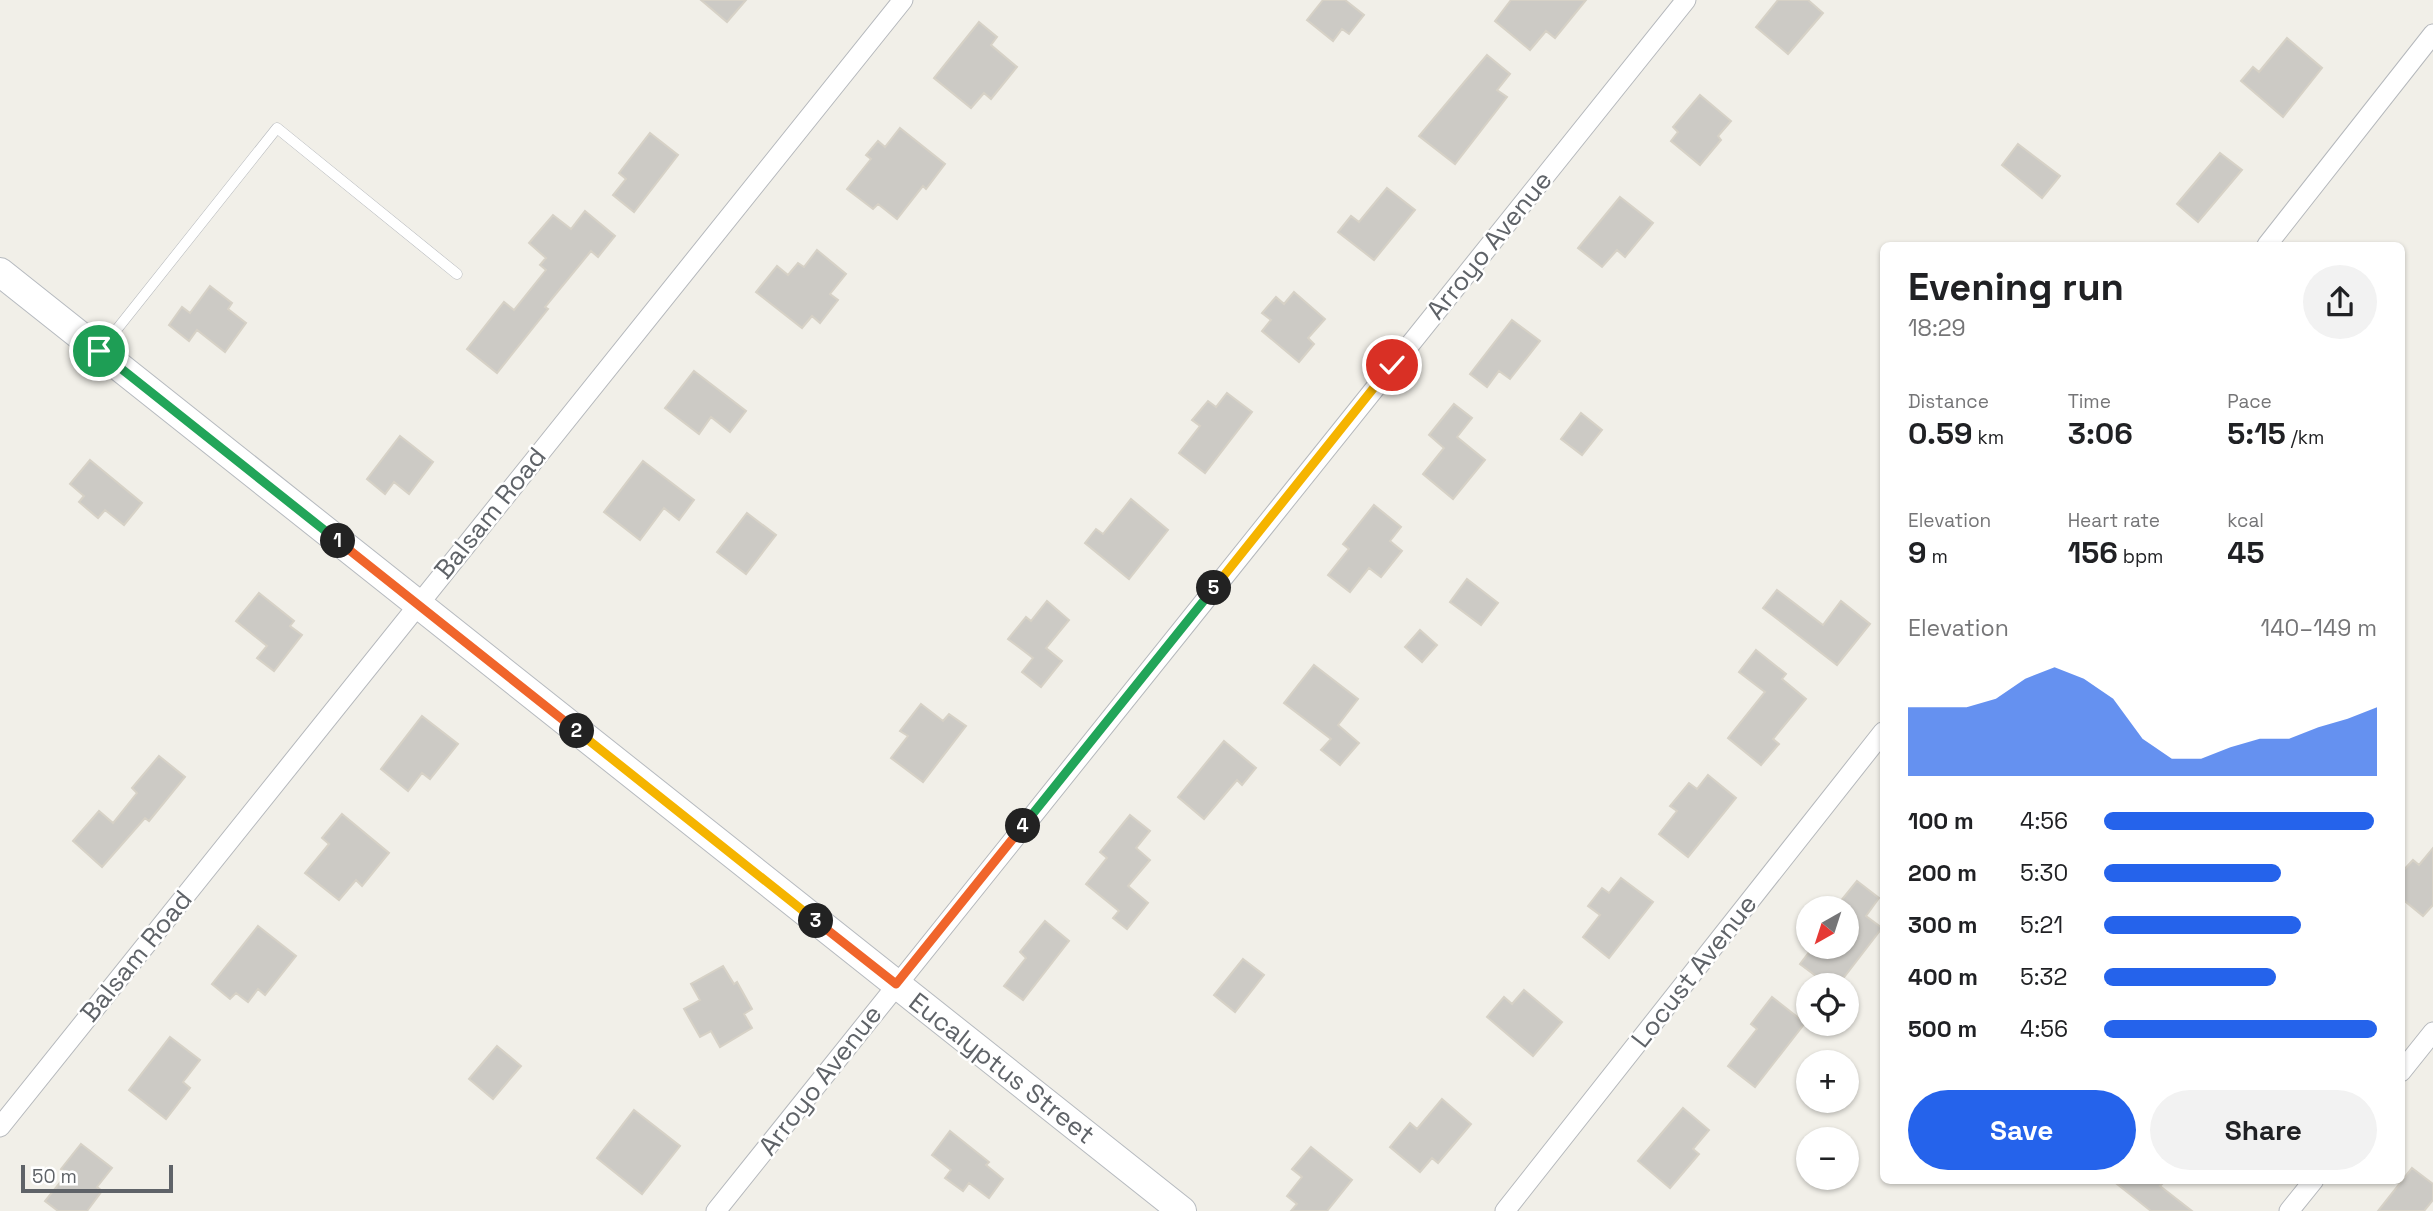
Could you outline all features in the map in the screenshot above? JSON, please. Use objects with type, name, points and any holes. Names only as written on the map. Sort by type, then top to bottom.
[{"type":"main road","name":"Eucalyptus Street","points":[[0,272],[1182,1211]]},
{"type":"street","name":"Balsam Road","points":[[0,1127],[902,0]]},
{"type":"street","name":"Arroyo Avenue","points":[[716,1211],[1686,0]]},
{"type":"street","points":[[2269,242],[2433,34]]},
{"type":"street","name":"Locust Avenue","points":[[1505,1211],[1880,736]]},
{"type":"street","points":[[2405,1067],[2433,1032]]},
{"type":"street","points":[[2289,1211],[2311,1184]]},
{"type":"lane","points":[[99,351],[277,128],[457,274]]},
{"type":"building","points":[[701,0],[746,0],[727,22]]},
{"type":"building","points":[[1323,0],[1345,0],[1364,15],[1349,34],[1342,29],[1333,41],[1307,20]]},
{"type":"building","points":[[1511,0],[1586,0],[1555,38],[1546,31],[1530,50],[1495,21]]},
{"type":"building","points":[[1778,0],[1808,0],[1823,13],[1788,54],[1756,27]]},
{"type":"building","points":[[979,22],[997,37],[991,45],[1017,67],[991,99],[984,93],[971,108],[934,78]]},
{"type":"building","points":[[2287,38],[2322,68],[2283,117],[2241,81],[2253,67],[2259,72]]},
{"type":"building","points":[[1487,55],[1510,74],[1497,90],[1507,97],[1455,164],[1419,136]]},
{"type":"building","points":[[1700,95],[1731,121],[1718,136],[1721,140],[1700,165],[1671,141],[1678,132],[1673,127]]},
{"type":"building","points":[[900,128],[945,164],[926,189],[923,186],[897,219],[878,204],[873,209],[847,189],[871,159],[866,155],[878,141],[885,147]]},
{"type":"building","points":[[650,133],[678,155],[634,212],[613,195],[626,179],[619,173]]},
{"type":"building","points":[[2018,144],[2060,176],[2042,198],[2002,165]]},
{"type":"building","points":[[2220,153],[2242,170],[2198,222],[2177,204]]},
{"type":"building","points":[[1387,188],[1415,210],[1374,260],[1338,232],[1351,216],[1359,222]]},
{"type":"building","points":[[1620,197],[1653,223],[1625,257],[1617,250],[1602,267],[1578,248]]},
{"type":"building","points":[[585,211],[615,236],[598,257],[591,251],[545,307],[548,309],[497,373],[467,349],[504,302],[514,310],[546,270],[540,265],[546,258],[529,243],[553,215],[571,229]]},
{"type":"building","points":[[817,250],[846,274],[830,294],[838,300],[820,323],[812,316],[802,328],[756,292],[777,266],[788,275],[798,263],[804,267]]},
{"type":"building","points":[[210,286],[232,303],[228,309],[246,323],[225,352],[197,330],[189,341],[169,325],[182,307],[190,313]]},
{"type":"building","points":[[1294,292],[1325,319],[1308,338],[1314,344],[1299,362],[1262,331],[1271,320],[1262,313],[1276,297],[1284,304]]},
{"type":"building","points":[[1512,320],[1540,341],[1510,379],[1499,371],[1487,387],[1470,374]]},
{"type":"building","points":[[694,371],[746,411],[730,432],[711,417],[699,434],[665,408]]},
{"type":"building","points":[[1227,393],[1252,412],[1205,473],[1179,453],[1200,426],[1192,420],[1208,401],[1216,407]]},
{"type":"building","points":[[1454,404],[1472,418],[1457,437],[1485,460],[1453,499],[1423,474],[1444,448],[1429,435]]},
{"type":"building","points":[[1581,413],[1602,430],[1582,455],[1561,439]]},
{"type":"building","points":[[400,436],[433,462],[409,494],[394,482],[385,494],[367,479]]},
{"type":"building","points":[[90,460],[142,503],[124,525],[105,510],[98,518],[79,502],[84,496],[70,484]]},
{"type":"building","points":[[643,461],[694,500],[679,520],[664,508],[640,540],[604,512]]},
{"type":"building","points":[[1131,499],[1168,530],[1129,579],[1085,543],[1096,529],[1103,534]]},
{"type":"building","points":[[1374,505],[1401,527],[1390,541],[1402,551],[1381,577],[1369,568],[1350,592],[1328,575],[1349,549],[1343,544]]},
{"type":"building","points":[[747,513],[776,535],[746,574],[717,552]]},
{"type":"building","points":[[1467,579],[1498,603],[1481,625],[1450,602]]},
{"type":"building","points":[[1777,590],[1823,625],[1841,601],[1870,624],[1837,665],[1763,608]]},
{"type":"building","points":[[259,593],[294,621],[290,626],[302,635],[274,671],[257,658],[267,646],[236,621]]},
{"type":"building","points":[[1047,601],[1069,620],[1046,648],[1062,661],[1041,687],[1022,672],[1033,658],[1008,639],[1026,617],[1031,621]]},
{"type":"building","points":[[1420,630],[1437,645],[1422,662],[1405,647]]},
{"type":"building","points":[[1756,650],[1786,674],[1782,679],[1806,699],[1773,739],[1779,744],[1761,765],[1728,738],[1765,692],[1739,672]]},
{"type":"building","points":[[1314,665],[1358,699],[1338,725],[1359,743],[1340,765],[1321,750],[1331,739],[1284,703]]},
{"type":"building","points":[[921,704],[943,721],[949,714],[966,726],[923,782],[891,758],[908,736],[900,731]]},
{"type":"building","points":[[422,716],[458,744],[430,779],[422,773],[408,791],[381,769]]},
{"type":"building","points":[[1224,741],[1256,768],[1242,785],[1237,780],[1204,819],[1178,797]]},
{"type":"building","points":[[159,756],[185,777],[149,821],[145,818],[102,867],[73,841],[99,811],[113,823],[137,793],[132,788]]},
{"type":"building","points":[[1708,775],[1736,798],[1688,857],[1659,834],[1677,811],[1670,806],[1689,783],[1697,789]]},
{"type":"building","points":[[342,814],[389,853],[362,886],[356,880],[339,900],[305,873],[329,844],[322,838]]},
{"type":"building","points":[[1130,815],[1150,831],[1136,848],[1150,860],[1128,886],[1148,903],[1127,929],[1113,918],[1119,911],[1086,884],[1107,858],[1100,852]]},
{"type":"building","points":[[2433,848],[2433,905],[2423,916],[2405,901],[2405,869],[2413,860],[2419,865]]},
{"type":"building","points":[[1621,878],[1653,902],[1609,958],[1583,937],[1600,915],[1588,906],[1602,888],[1609,893]]},
{"type":"building","points":[[1857,881],[1879,898],[1866,916],[1880,926],[1880,931],[1859,958],[1859,896],[1845,896]]},
{"type":"building","points":[[1045,921],[1069,941],[1023,1000],[1004,986],[1026,958],[1020,952]]},
{"type":"building","points":[[258,926],[296,956],[265,995],[258,989],[248,1002],[236,993],[230,999],[212,984]]},
{"type":"building","points":[[1243,959],[1264,975],[1235,1012],[1214,995]]},
{"type":"building","points":[[1804,959],[1858,959],[1847,973],[1812,973],[1800,964]]},
{"type":"building","points":[[723,966],[734,984],[737,982],[752,1009],[744,1014],[752,1028],[720,1047],[711,1031],[700,1037],[684,1009],[700,1000],[691,984]]},
{"type":"building","points":[[1524,990],[1562,1022],[1533,1056],[1487,1017],[1504,997],[1512,1004]]},
{"type":"building","points":[[1772,997],[1796,1016],[1796,1035],[1755,1087],[1728,1066],[1757,1029],[1751,1024]]},
{"type":"building","points":[[170,1037],[200,1060],[183,1082],[190,1088],[166,1119],[129,1090]]},
{"type":"building","points":[[497,1046],[521,1066],[493,1099],[469,1079]]},
{"type":"building","points":[[1442,1099],[1471,1124],[1438,1163],[1432,1158],[1420,1172],[1390,1147],[1410,1123],[1417,1129]]},
{"type":"building","points":[[1683,1108],[1709,1130],[1693,1149],[1699,1154],[1670,1188],[1638,1161]]},
{"type":"building","points":[[634,1110],[680,1146],[642,1194],[597,1158]]},
{"type":"building","points":[[950,1131],[989,1162],[986,1165],[1003,1179],[989,1198],[969,1183],[963,1191],[945,1178],[951,1170],[932,1155]]},
{"type":"building","points":[[81,1144],[112,1168],[97,1187],[102,1191],[87,1211],[58,1211],[45,1201],[67,1174],[61,1169]]},
{"type":"building","points":[[1311,1147],[1352,1180],[1327,1211],[1291,1211],[1297,1204],[1287,1196],[1302,1177],[1292,1169]]},
{"type":"building","points":[[2412,1168],[2433,1184],[2433,1200],[2424,1211],[2378,1211],[2399,1184],[2405,1184],[2405,1177]]},
{"type":"building","points":[[2117,1184],[2162,1184],[2160,1186],[2192,1211],[2151,1211]]},
{"type":"route","points":[[99,351],[896,984],[1392,365]]}]
